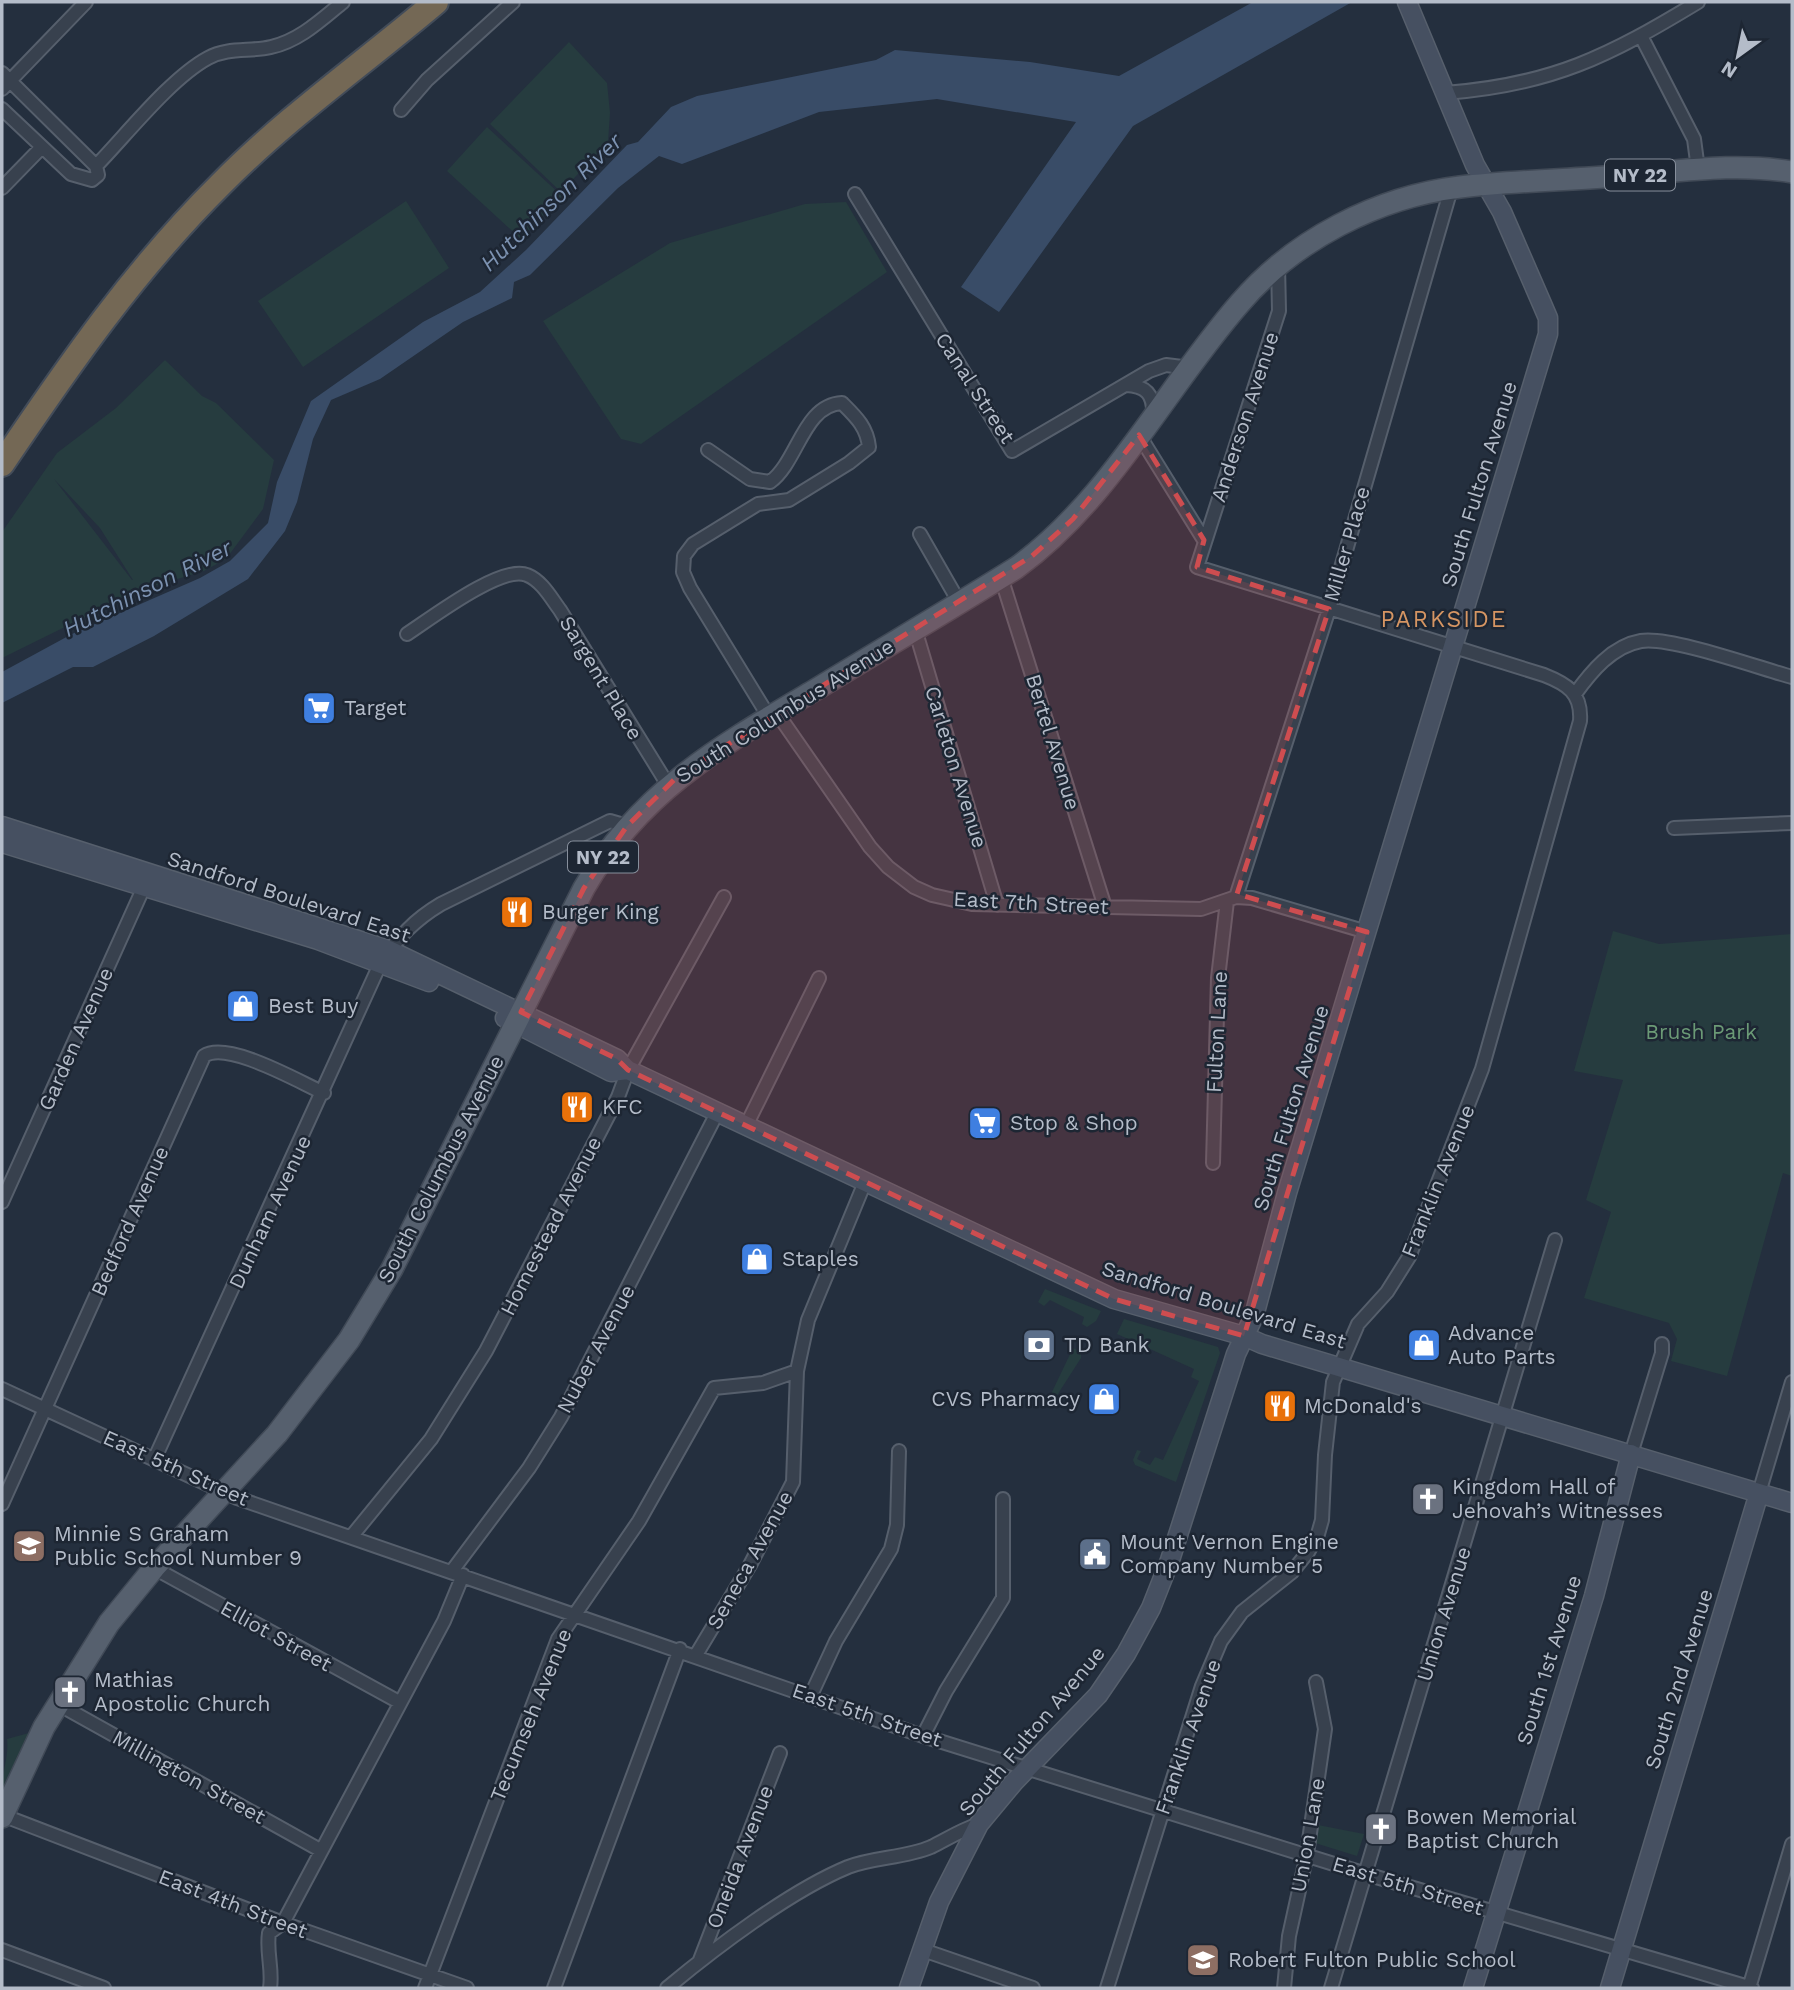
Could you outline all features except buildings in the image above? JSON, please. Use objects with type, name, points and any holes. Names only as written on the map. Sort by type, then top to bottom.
[{"type":"highway","points":[[2,439],[91,310],[181,203],[256,131],[415,2]]},
{"type":"highway","points":[[2,464],[83,345],[140,270],[234,170],[285,124],[436,2]]},
{"type":"highway","points":[[2,484],[63,388],[83,345]]},
{"type":"main road","name":"South Columbus Avenue","points":[[2,1816],[58,1704],[109,1623],[154,1568],[303,1403],[349,1340],[391,1269],[584,888],[627,826],[668,785],[709,753],[1001,577],[1060,533],[1240,303],[1299,248],[1348,222],[1403,201],[1451,189],[1698,169],[1747,167],[1792,173]]},
{"type":"street","points":[[2,109],[71,174],[92,180],[97,175],[96,166],[4,80],[86,2]]},
{"type":"street","points":[[96,166],[193,67],[227,51],[270,48],[288,42],[310,29],[343,2]]},
{"type":"street","points":[[401,110],[427,80],[513,2]]},
{"type":"street","name":"South Fulton Avenue","points":[[1407,2],[1451,92]]},
{"type":"street","name":"South Fulton Avenue","points":[[909,1988],[939,1902],[979,1824],[1098,1695],[1140,1630],[1170,1560],[1236,1353],[1271,1261],[1287,1193],[1549,326],[1488,185],[1475,165],[1417,2]]},
{"type":"street","points":[[1451,92],[1511,85],[1565,72],[1641,36],[1698,2]]},
{"type":"street","points":[[1641,36],[1694,139],[1698,169]]},
{"type":"street","points":[[2,188],[41,148]]},
{"type":"street","name":"Miller Place","points":[[1231,899],[1329,609],[1451,189]]},
{"type":"street","name":"Canal Street","points":[[855,194],[1012,451],[1166,365],[1190,368]]},
{"type":"street","name":"Anderson Avenue","points":[[1278,265],[1279,311],[1204,540],[1198,567],[1329,609]]},
{"type":"street","points":[[1125,386],[1138,386],[1149,393],[1153,403],[1152,418]]},
{"type":"street","name":"East 7th Street","points":[[708,450],[750,479],[770,482],[781,474],[816,415],[828,404],[842,404],[858,419],[867,433],[869,447],[849,463],[789,500],[758,504],[693,544],[684,556],[683,572],[690,588],[773,715],[870,847],[888,867],[914,887],[932,895],[972,904],[997,905],[1201,909],[1231,899],[1252,898],[1367,932]]},
{"type":"street","points":[[1139,435],[1204,540]]},
{"type":"street","points":[[920,534],[959,603]]},
{"type":"street","name":"Sargent Place","points":[[408,634],[506,574],[530,575],[560,610],[668,785]]},
{"type":"street","name":"Bertel Avenue","points":[[1001,577],[1105,907]]},
{"type":"street","points":[[1329,609],[1544,674],[1563,682],[1575,694],[1590,672],[1603,661],[1628,645],[1640,641],[1671,643],[1792,677]]},
{"type":"street","name":"Carleton Avenue","points":[[915,629],[997,905]]},
{"type":"street","name":"Franklin Avenue","points":[[1107,1988],[1202,1686],[1221,1641],[1242,1612],[1292,1572],[1318,1534],[1322,1520],[1328,1416],[1340,1365],[1358,1324],[1387,1292],[1409,1257],[1482,1069],[1580,721],[1581,709],[1575,694]]},
{"type":"street","name":"Dunham Avenue","points":[[154,1460],[385,956],[407,928],[441,904],[610,821],[627,826]]},
{"type":"street","points":[[1674,828],[1792,823]]},
{"type":"street","name":"Sandford Boulevard East","points":[[2,826],[147,881]]},
{"type":"street","name":"Sandford Boulevard East","points":[[2,843],[147,881],[385,956],[518,1017],[611,1072],[628,1070],[1114,1299],[1792,1503]]},
{"type":"street","name":"Garden Avenue","points":[[2,1202],[147,881]]},
{"type":"street","name":"Homestead Avenue","points":[[351,1537],[431,1440],[486,1352],[618,1097],[628,1070],[724,897]]},
{"type":"street","name":"Fulton Lane","points":[[1213,1163],[1218,978],[1231,899]]},
{"type":"street","points":[[746,1126],[819,978]]},
{"type":"street","name":"Bedford Avenue","points":[[2,1504],[204,1056],[210,1052],[237,1054],[324,1093]]},
{"type":"street","name":"Nuber Avenue","points":[[270,1988],[272,1972],[267,1949],[269,1933],[284,1923],[320,1850],[444,1621],[457,1573],[561,1417],[717,1113]]},
{"type":"street","name":"Seneca Avenue","points":[[696,1655],[750,1565],[793,1482],[797,1371],[808,1320],[864,1182]]},
{"type":"street","name":"Union Avenue","points":[[1331,1988],[1555,1240]]},
{"type":"street","name":"South 1st Avenue","points":[[1472,1988],[1594,1596],[1631,1454],[1662,1353],[1662,1344]]},
{"type":"street","name":"Tecumseh Avenue","points":[[425,1988],[536,1693],[558,1639],[573,1613],[639,1521],[714,1388],[763,1383],[797,1371]]},
{"type":"street","name":"South 2nd Avenue","points":[[1610,1988],[1792,1382]]},
{"type":"street","name":"East 5th Street","points":[[2,1389],[223,1493],[680,1649],[923,1736],[1366,1874],[1750,1988]]},
{"type":"street","points":[[811,1695],[836,1641],[885,1560],[897,1525],[899,1451]]},
{"type":"street","points":[[923,1736],[946,1691],[1003,1598],[1003,1499]]},
{"type":"street","name":"Elliot Street","points":[[154,1568],[399,1702]]},
{"type":"street","points":[[554,1988],[680,1649]]},
{"type":"street","name":"Union Lane","points":[[1284,1988],[1289,1936],[1307,1854],[1325,1729],[1317,1682]]},
{"type":"street","name":"Millington Street","points":[[58,1704],[320,1850]]},
{"type":"street","name":"Oneida Avenue","points":[[700,1960],[780,1753]]},
{"type":"street","name":"East 4th Street","points":[[2,1816],[284,1923],[467,1988]]},
{"type":"street","points":[[667,1988],[700,1960],[770,1912],[847,1868],[930,1847],[954,1833],[979,1824]]},
{"type":"street","points":[[1750,1988],[1792,1844]]},
{"type":"street","points":[[2,1950],[104,1988]]},
{"type":"street","points":[[923,1950],[1033,1988]]},
{"type":"highlighted area","points":[[1139,435],[1204,540],[1197,567],[1329,609],[1237,894],[1367,932],[1244,1336],[1114,1299],[628,1070],[617,1059],[521,1012],[584,888],[627,826],[680,774],[1032,556],[1073,519]]},
{"type":"green space","points":[[569,42],[607,83],[610,113],[608,142],[561,192],[490,124]]},
{"type":"green space","points":[[487,127],[562,196],[521,239],[447,171]]},
{"type":"green space","points":[[406,201],[449,268],[303,367],[258,301]]},
{"type":"green space","points":[[846,202],[887,272],[641,444],[621,439],[543,321],[670,243],[805,204]]},
{"type":"green space","points":[[165,360],[202,396],[216,403],[274,460],[263,509],[226,559],[204,571],[140,590],[2,658],[2,532],[57,453],[116,408]],"holes":[[[54,479],[100,528],[133,580]]]},
{"type":"green space","name":"Brush Park","points":[[1613,931],[1659,944],[1792,934],[1792,1176],[1783,1173],[1727,1376],[1671,1361],[1677,1339],[1669,1323],[1584,1298],[1611,1212],[1586,1200],[1623,1080],[1574,1071]]},
{"type":"green space","points":[[1045,1289],[1101,1311],[1096,1321],[1087,1327],[1082,1324],[1084,1317],[1050,1300],[1044,1306],[1038,1302]]},
{"type":"green space","points":[[1124,1319],[1218,1347],[1220,1353],[1176,1482],[1135,1465],[1133,1460],[1137,1450],[1141,1451],[1137,1459],[1150,1465],[1155,1457],[1163,1460],[1199,1381],[1191,1377],[1194,1369],[1117,1334]]},
{"type":"green space","points":[[1073,1348],[1081,1352],[1081,1358],[1054,1400],[1051,1394]]},
{"type":"green space","points":[[29,1733],[2,1789],[7,1739]]},
{"type":"green space","points":[[1318,1825],[1364,1834],[1357,1856],[1315,1843]]},
{"type":"water","points":[[1253,2],[1352,2],[1133,126],[999,312],[961,287],[1076,122],[937,99],[819,112],[682,164],[659,156],[618,188],[530,275],[514,282],[512,298],[463,322],[380,379],[331,400],[313,439],[297,502],[285,531],[248,579],[154,636],[93,667],[73,667],[2,703],[2,672],[72,634],[200,578],[230,561],[268,523],[277,482],[311,401],[423,322],[480,292],[526,250],[627,145],[638,142],[671,107],[697,96],[876,60],[895,50],[1030,62],[1119,76]]},
{"type":"place","name":"Target","points":[[319,708]]},
{"type":"place","name":"Burger King","points":[[517,912]]},
{"type":"place","name":"Best Buy","points":[[243,1006]]},
{"type":"place","name":"KFC","points":[[577,1107]]},
{"type":"place","name":"Stop & Shop","points":[[985,1123]]},
{"type":"place","name":"Staples","points":[[757,1259]]},
{"type":"place","name":"TD Bank","points":[[1039,1345]]},
{"type":"place","name":"Advance Auto Parts","points":[[1424,1345]]},
{"type":"place","name":"CVS Pharmacy","points":[[1104,1399]]},
{"type":"place","name":"McDonald's","points":[[1280,1406]]},
{"type":"place","name":"Kingdom Hall of Jehovah’s Witnesses","points":[[1428,1499]]},
{"type":"place","name":"Minnie S Graham Public School Number 9","points":[[29,1546]]},
{"type":"place","name":"Mount Vernon Engine Company Number 5","points":[[1095,1554]]},
{"type":"place","name":"Mathias Apostolic Church","points":[[70,1692]]},
{"type":"place","name":"Bowen Memorial Baptist Church","points":[[1381,1829]]},
{"type":"place","name":"Robert Fulton Public School","points":[[1203,1960]]},
{"type":"district","name":"PARKSIDE","points":[[1444,619]]},
{"type":"water label","name":"Hutchinson River","points":[[551,202]]},
{"type":"water label","name":"Hutchinson River","points":[[147,588]]}]
